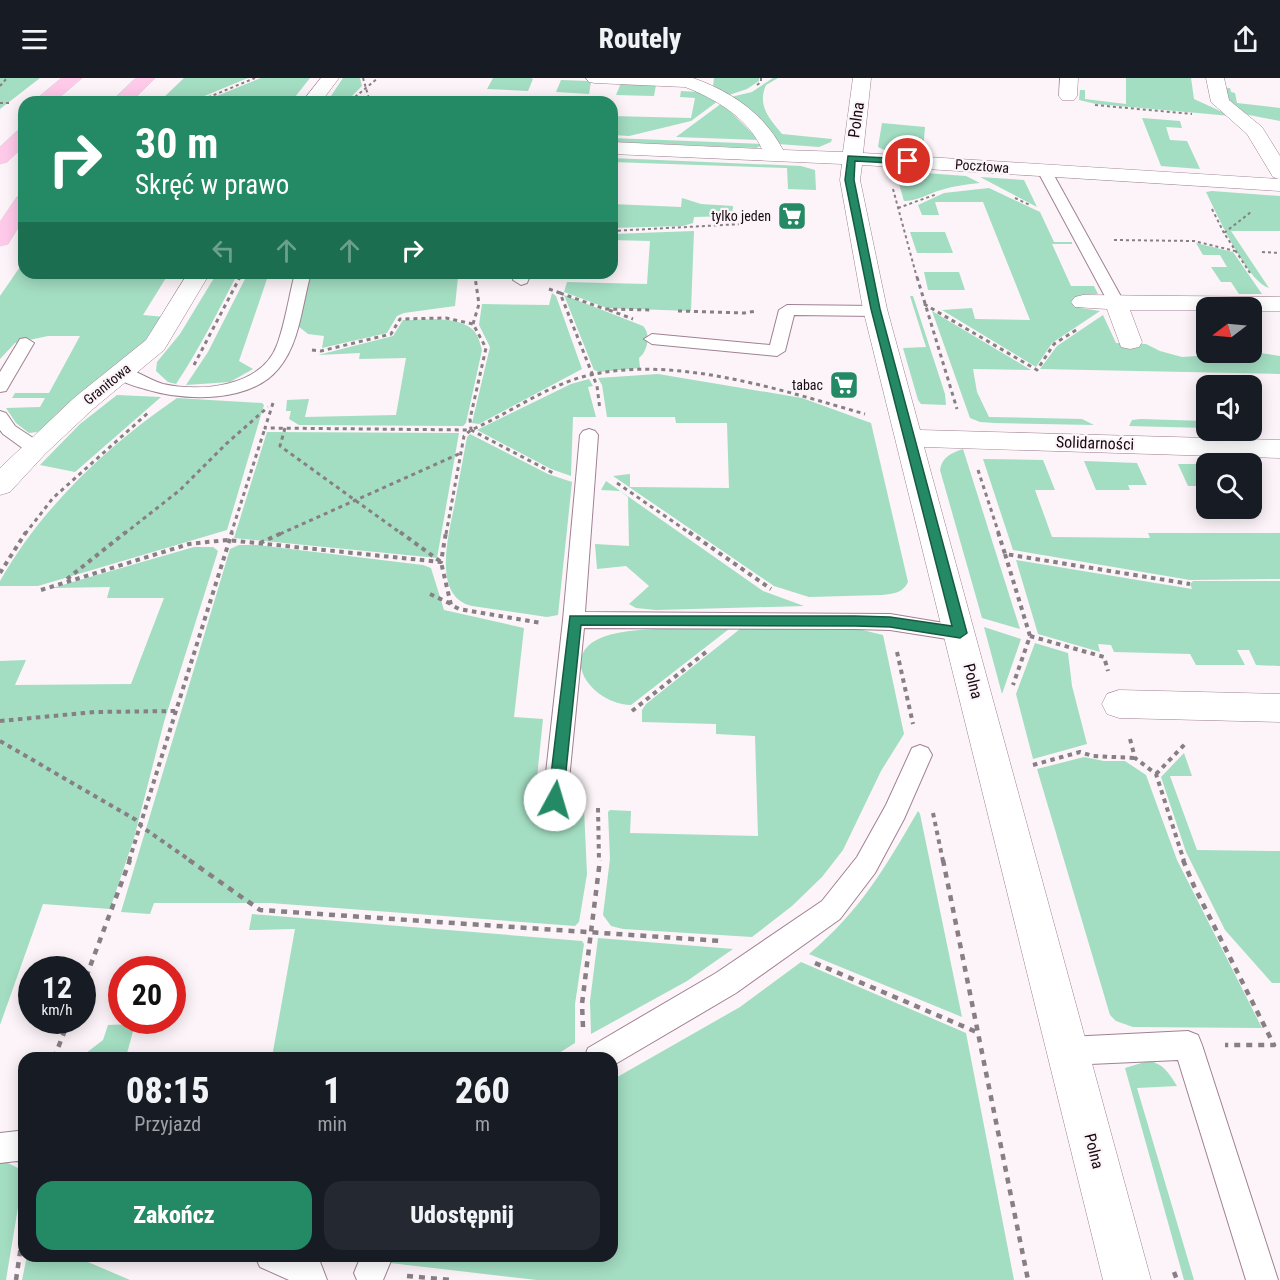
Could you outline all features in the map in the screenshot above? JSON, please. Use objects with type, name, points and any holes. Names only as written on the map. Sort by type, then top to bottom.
[{"type":"main road","points":[[50,96],[73,78]]},
{"type":"main road","points":[[68,96],[88,78]]},
{"type":"main road","points":[[126,96],[146,78]]},
{"type":"main road","points":[[0,134],[17,109]]},
{"type":"main road","points":[[0,158],[18,141]]},
{"type":"main road","points":[[0,218],[18,199]]},
{"type":"main road","points":[[0,239],[18,210]]},
{"type":"street","points":[[316,96],[330,78]]},
{"type":"street","points":[[595,78],[687,82],[706,89],[724,97],[737,109],[770,143],[775,154]]},
{"type":"street","name":"Polna","points":[[862,78],[850,180],[876,312],[1127,1280]]},
{"type":"street","points":[[1215,78],[1220,102],[1250,125],[1280,173]]},
{"type":"street","points":[[1250,125],[1271,124]]},
{"type":"street","name":"Pocztowa","points":[[618,148],[851,158],[1280,185]]},
{"type":"street","name":"Granitowa","points":[[0,485],[35,448],[155,345],[195,279]]},
{"type":"street","points":[[1083,302],[1276,304]]},
{"type":"street","points":[[1116,302],[1130,342]]},
{"type":"street","name":"Solidarności","points":[[910,438],[1280,449]]},
{"type":"street","points":[[1119,704],[1280,708]]},
{"type":"lane","points":[[1044,170],[1116,302]]},
{"type":"lane","points":[[121,373],[133,381],[150,387],[175,391],[209,391],[239,387],[258,380],[284,348],[301,279]]},
{"type":"lane","points":[[652,339],[777,351],[787,310],[876,312]]},
{"type":"lane","points":[[0,387],[26,343]]},
{"type":"lane","points":[[0,417],[9,430],[35,448]]},
{"type":"lane","points":[[555,800],[574,620],[589,435]]},
{"type":"lane","points":[[574,620],[890,622],[960,633]]},
{"type":"lane","points":[[608,1052],[726,983],[831,910],[859,874],[895,811],[920,755]]},
{"type":"lane","points":[[1068,1052],[1188,1046],[1262,1280]]},
{"type":"lane","points":[[0,1148],[18,1146]]},
{"type":"lane","points":[[285,1262],[307,1271],[311,1280]]},
{"type":"path","points":[[0,86],[7,78]]},
{"type":"path","points":[[212,96],[255,78]]},
{"type":"path","points":[[363,78],[368,96]]},
{"type":"path","points":[[356,96],[378,78]]},
{"type":"path","points":[[761,82],[768,78]]},
{"type":"path","points":[[0,103],[17,109]]},
{"type":"path","points":[[1088,104],[1193,114]]},
{"type":"path","points":[[891,181],[924,304],[1030,636],[1010,692]]},
{"type":"path","points":[[1259,206],[1224,233],[1276,304]]},
{"type":"path","points":[[618,231],[742,224]]},
{"type":"path","points":[[1262,252],[1280,253]]},
{"type":"path","points":[[192,368],[207,344],[239,279]]},
{"type":"path","points":[[471,430],[470,419],[486,348],[473,324],[479,304],[475,279]]},
{"type":"path","points":[[529,279],[605,309],[660,311]]},
{"type":"path","points":[[560,293],[591,374]]},
{"type":"path","points":[[924,304],[1037,370],[1054,344],[1116,302]]},
{"type":"path","points":[[671,311],[744,313],[764,310]]},
{"type":"path","points":[[284,348],[321,351],[366,341],[391,334],[400,319],[447,318],[473,324]]},
{"type":"path","points":[[451,605],[441,562],[464,436],[471,430],[566,383],[591,374],[623,371],[673,371],[802,395],[867,414]]},
{"type":"path","points":[[258,380],[273,402]]},
{"type":"path","points":[[96,956],[115,910],[142,827],[227,540],[273,402]]},
{"type":"path","points":[[64,582],[180,490],[273,402]]},
{"type":"path","points":[[0,573],[15,546],[53,498],[157,405]]},
{"type":"path","points":[[264,428],[471,430],[554,473]]},
{"type":"path","points":[[285,428],[280,446],[441,562]]},
{"type":"path","points":[[260,543],[461,453]]},
{"type":"path","points":[[586,482],[612,479],[778,593]]},
{"type":"path","points":[[40,590],[189,544],[227,540],[441,562]]},
{"type":"path","points":[[1005,554],[1190,584]]},
{"type":"path","points":[[430,594],[459,609],[536,624],[574,620]]},
{"type":"path","points":[[632,711],[745,621]]},
{"type":"path","points":[[890,622],[979,1033],[1028,1280]]},
{"type":"path","points":[[1030,636],[1104,657],[1135,758]]},
{"type":"path","points":[[0,721],[94,712],[178,711]]},
{"type":"path","points":[[0,741],[126,814],[260,910],[741,942],[777,949],[979,1033]]},
{"type":"path","points":[[1027,756],[1029,766],[1080,752],[1093,756],[1135,758],[1156,774],[1182,857],[1194,886],[1274,1045],[1188,1046]]},
{"type":"path","points":[[583,1036],[582,1004],[600,856],[598,808]]},
{"type":"path","points":[[56,1052],[63,1034]]},
{"type":"path","points":[[15,1280],[18,1262]]},
{"type":"green space","points":[[0,78],[40,78],[0,109]]},
{"type":"green space","points":[[184,78],[248,78],[204,96],[165,96]]},
{"type":"green space","points":[[261,78],[310,78],[296,96],[217,96]]},
{"type":"green space","points":[[343,78],[360,78],[362,86],[352,96],[331,96]]},
{"type":"green space","points":[[493,78],[533,79],[528,91],[487,89]]},
{"type":"green space","points":[[714,78],[759,78],[759,81],[747,89],[726,96],[713,87]]},
{"type":"green space","points":[[773,78],[778,78],[766,85],[764,106],[782,134],[832,139],[831,142],[819,147],[778,144],[731,97],[752,92]]},
{"type":"green space","points":[[1126,78],[1191,78],[1194,99],[1231,116],[1096,104],[1079,100],[1080,90],[1085,90],[1085,99],[1126,104]]},
{"type":"green space","points":[[561,80],[591,82],[589,94],[556,92]]},
{"type":"green space","points":[[621,83],[656,85],[654,96],[616,95]]},
{"type":"green space","points":[[1226,88],[1230,88],[1231,92],[1235,93],[1237,103],[1280,108],[1280,121],[1244,114],[1228,102]]},
{"type":"green space","points":[[681,91],[698,92],[718,101],[691,121],[629,136],[618,135],[618,116],[691,118],[695,98],[680,97]]},
{"type":"green space","points":[[722,103],[759,140],[676,137]]},
{"type":"green space","points":[[1142,118],[1180,121],[1182,128],[1166,127],[1170,140],[1187,141],[1200,169],[1161,166]]},
{"type":"green space","points":[[882,123],[925,127],[923,152],[884,150],[878,147]]},
{"type":"green space","points":[[618,138],[765,144],[756,148],[618,142]]},
{"type":"green space","points":[[618,158],[801,166],[815,170],[816,190],[788,189],[787,168],[618,162]]},
{"type":"green space","points":[[911,172],[966,176],[980,183],[951,187],[918,199],[904,201],[897,177]]},
{"type":"green space","points":[[980,177],[1024,180],[1037,207]]},
{"type":"green space","points":[[989,188],[1040,212],[1054,242],[1072,242],[1072,244],[1052,244],[1071,286],[1094,286],[1098,294],[1078,295],[1081,308],[1100,311],[1052,343],[1036,367],[942,310],[972,308],[975,319],[1030,320],[983,202],[935,202],[939,215],[922,215],[918,205],[944,193]]},
{"type":"green space","points":[[1206,192],[1280,196],[1280,231],[1231,231],[1269,288],[1251,274],[1233,246]]},
{"type":"green space","points":[[682,198],[701,204],[733,206],[732,216],[694,217],[693,223],[683,226],[618,228],[618,204],[681,207]]},
{"type":"green space","points":[[694,231],[691,311],[607,308],[564,292],[567,282],[647,284],[650,241],[618,240],[618,234]]},
{"type":"green space","points":[[910,232],[945,232],[953,253],[917,253]]},
{"type":"green space","points":[[1196,243],[1233,252],[1262,294],[1239,294],[1231,282],[1221,282],[1211,267],[1227,267],[1220,255],[1203,255]]},
{"type":"green space","points":[[18,270],[18,279],[165,279],[143,315],[165,317],[150,341],[37,432],[29,433],[16,423],[6,408],[40,407],[45,398],[12,398],[15,393],[49,393],[80,336],[48,336],[15,343],[0,359],[0,296]]},
{"type":"green space","points":[[924,272],[959,272],[965,290],[928,290]]},
{"type":"green space","points":[[213,279],[235,279],[176,384],[168,382],[156,371],[157,362],[180,334]]},
{"type":"green space","points":[[245,279],[267,279],[239,361],[253,369],[230,382],[186,385],[208,352]]},
{"type":"green space","points":[[308,279],[458,279],[455,306],[404,313],[397,316],[387,333],[322,348],[324,336],[308,334],[298,326]]},
{"type":"green space","points":[[552,293],[556,296],[582,369],[479,424],[472,423],[490,347],[479,325],[482,304],[549,305]]},
{"type":"green space","points":[[564,295],[643,326],[647,333],[647,342],[645,351],[639,358],[640,368],[599,372],[594,370]]},
{"type":"green space","points":[[910,296],[913,296],[945,394],[946,405],[921,404],[918,400],[903,348],[926,347]]},
{"type":"green space","points":[[932,311],[1031,370],[973,369],[977,392],[989,417],[1082,419],[1094,425],[995,423],[980,422],[970,418]]},
{"type":"green space","points":[[1103,315],[1116,343],[1146,344],[1160,351],[1182,357],[1196,356],[1196,363],[1262,363],[1262,353],[1280,356],[1280,374],[1040,369],[1057,346]]},
{"type":"green space","points":[[403,320],[448,320],[465,325],[476,333],[482,350],[466,423],[463,426],[299,425],[289,419],[291,411],[286,411],[287,400],[309,399],[305,417],[396,415],[406,358],[359,359],[360,353],[318,355],[393,336]]},
{"type":"green space","points":[[658,374],[802,398],[871,423],[908,582],[906,586],[886,595],[809,597],[774,586],[613,476],[630,474],[630,487],[729,488],[727,423],[676,423],[675,417],[607,417],[602,385],[598,378]]},
{"type":"green space","points":[[589,379],[593,386],[588,387],[596,417],[573,417],[571,476],[551,469],[477,430],[571,384]]},
{"type":"green space","points":[[117,395],[161,397],[75,472],[40,465],[80,424]]},
{"type":"green space","points":[[177,398],[262,403],[264,405],[227,530],[38,586],[0,586],[0,581],[17,554],[56,503],[101,457]]},
{"type":"green space","points":[[1132,420],[1196,421],[1196,428],[1129,426]]},
{"type":"green space","points":[[267,432],[459,433],[437,558],[234,538]]},
{"type":"green space","points":[[470,434],[548,474],[572,482],[558,615],[547,617],[472,606],[459,600],[451,590],[447,577],[447,545],[467,437]]},
{"type":"green space","points":[[963,449],[1020,629],[982,618],[940,470],[948,456]]},
{"type":"green space","points":[[983,459],[1043,460],[1055,490],[1035,490],[1052,537],[1150,538],[1148,533],[1280,533],[1280,579],[1190,580],[1013,550]]},
{"type":"green space","points":[[1084,461],[1137,463],[1147,485],[1128,485],[1130,490],[1096,490]]},
{"type":"green space","points":[[1178,464],[1196,464],[1196,486],[1188,486]]},
{"type":"green space","points":[[606,481],[763,591],[804,606],[656,610],[636,608],[629,604],[649,586],[626,566],[597,569],[595,544],[629,546],[628,497],[620,491],[601,490]]},
{"type":"green space","points":[[239,545],[257,545],[423,565],[431,568],[444,610],[524,628],[514,717],[543,719],[534,806],[584,809],[587,874],[579,922],[575,926],[270,903],[154,903],[150,914],[121,912],[230,549]]},
{"type":"green space","points":[[194,547],[213,547],[218,551],[164,722],[134,838],[110,909],[43,904],[25,956],[18,956],[18,974],[0,1025],[0,661],[26,660],[15,685],[131,684],[164,598],[107,598],[110,587],[52,588]]},
{"type":"green space","points":[[1016,560],[1192,589],[1190,584],[1193,581],[1280,581],[1280,666],[1256,665],[1249,650],[1237,650],[1245,665],[1196,665],[1190,654],[1114,652],[1111,645],[1098,644],[1100,652],[1038,634]]},
{"type":"green space","points":[[984,627],[1021,639],[1002,694]]},
{"type":"green space","points":[[854,628],[883,635],[904,734],[881,771],[843,850],[822,877],[792,906],[752,937],[623,929],[611,926],[603,915],[610,859],[608,812],[610,810],[631,811],[630,833],[758,836],[755,736],[716,734],[716,724],[642,722],[642,710],[646,704],[740,629]]},
{"type":"green space","points":[[648,629],[729,629],[631,705],[617,703],[593,688],[581,666],[582,655],[589,645],[616,633]]},
{"type":"green space","points":[[1035,643],[1068,653],[1072,686],[1087,744],[1033,759],[1016,694]]},
{"type":"green space","points":[[1184,753],[1192,776],[1170,776],[1197,850],[1280,851],[1280,983],[1272,983],[1225,930],[1186,852],[1161,777]]},
{"type":"green space","points":[[1084,757],[1104,761],[1125,761],[1146,775],[1177,860],[1262,1028],[1133,1027],[1116,1021],[1110,1015],[1037,769]]},
{"type":"green space","points":[[918,811],[962,1017],[809,954],[843,922],[870,888]]},
{"type":"green space","points":[[252,914],[582,941],[584,944],[575,1004],[575,1043],[561,1052],[273,1052],[295,929],[249,930]]},
{"type":"green space","points":[[598,938],[733,949],[687,981],[591,1034],[590,1001]]},
{"type":"green space","points":[[801,962],[966,1033],[1014,1280],[537,1280],[390,1263],[618,1262],[618,1077],[740,1007]]},
{"type":"green space","points":[[108,1025],[108,1034],[132,1034],[127,1052],[87,1052],[103,1040]]},
{"type":"green space","points":[[1148,1061],[1162,1066],[1177,1086],[1137,1088],[1194,1280],[1184,1280],[1125,1068]]},
{"type":"green space","points":[[0,1159],[18,1168],[18,1207],[6,1280],[0,1280]]},
{"type":"green space","points":[[26,1262],[88,1262],[130,1280],[22,1280]]},
{"type":"place","name":"tylko jeden","points":[[792,216]]},
{"type":"place","name":"tabac","points":[[844,385]]},
{"type":"route","points":[[555,800],[574,620],[890,622],[960,633],[910,438],[900,409],[876,309],[850,180],[851,158],[908,161]]}]
